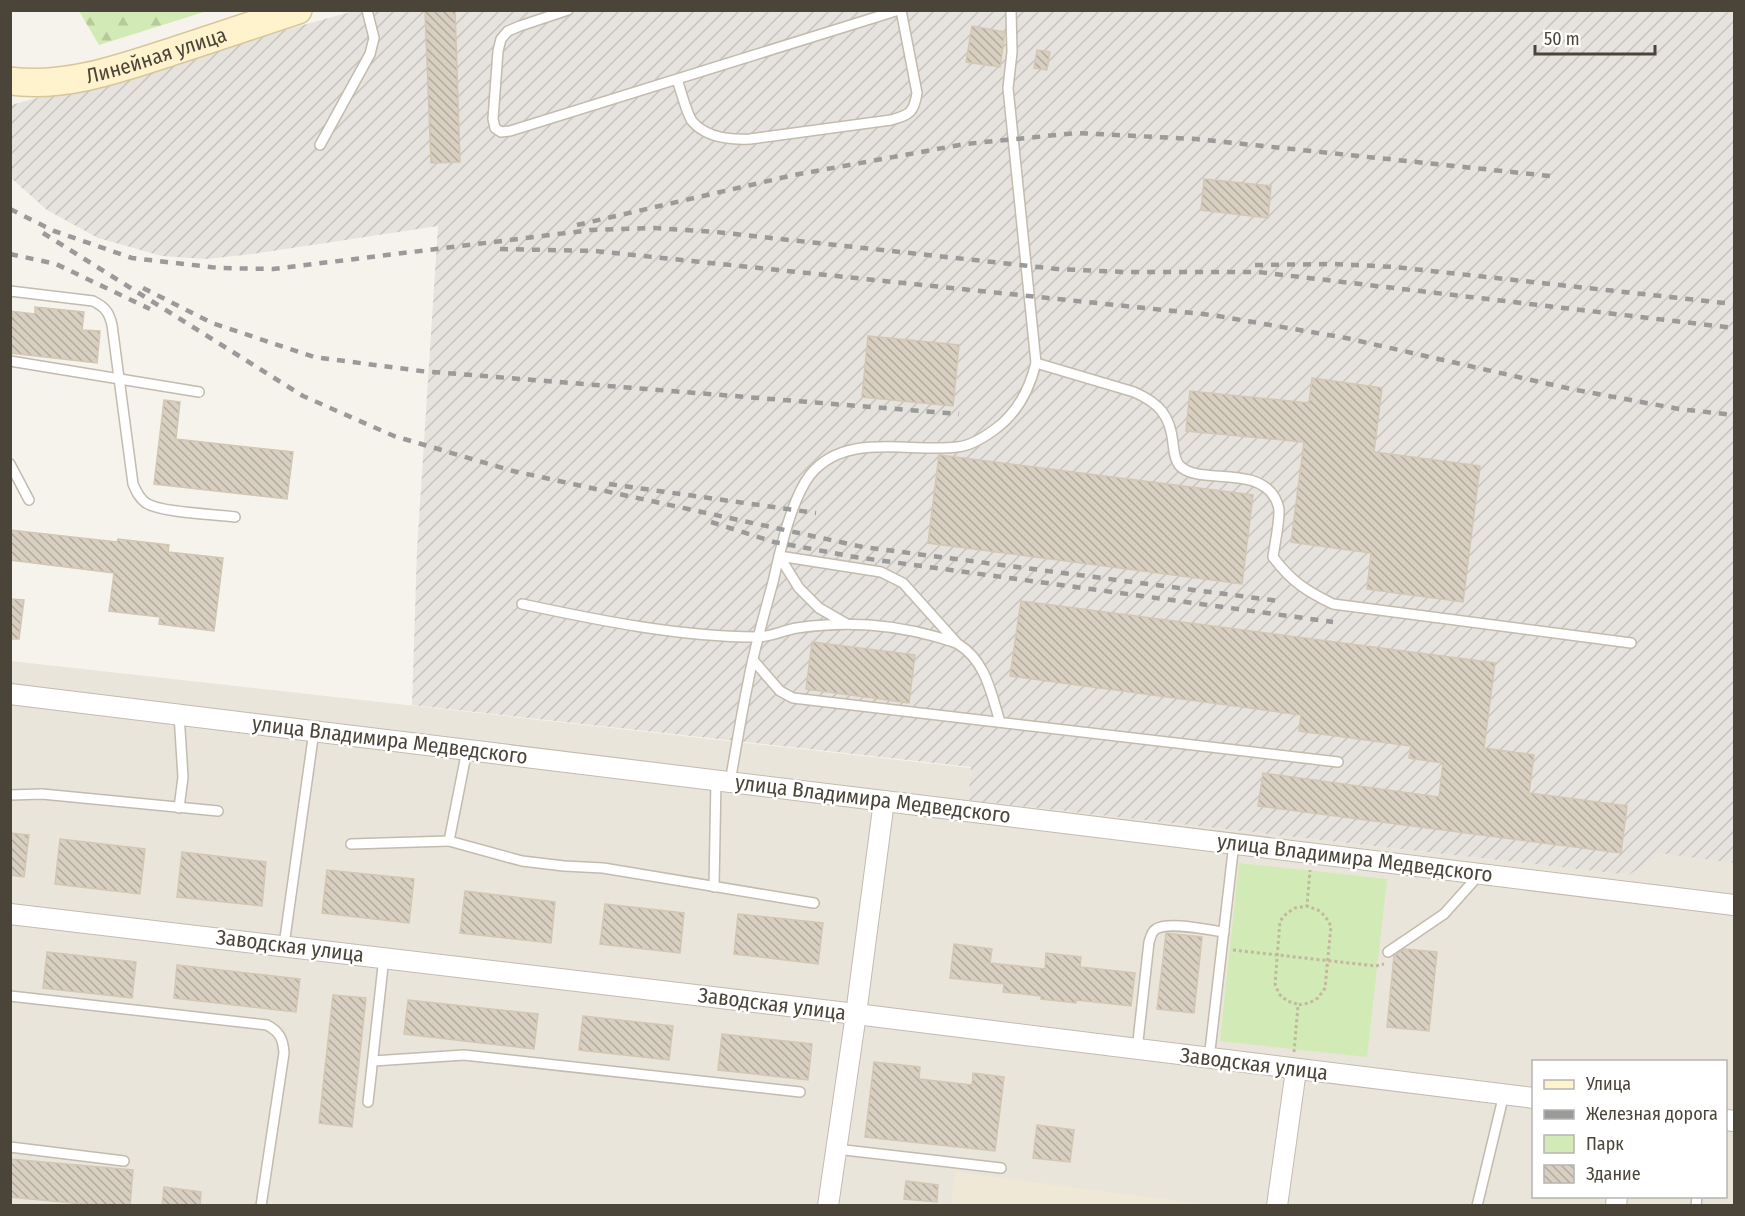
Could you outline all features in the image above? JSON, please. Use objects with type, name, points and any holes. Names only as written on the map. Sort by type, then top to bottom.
[{"type":"street","name":"Линейная улица","points":[[10,81],[23,83],[68,80],[124,67],[298,10]]},
{"type":"street","name":"улица Владимира Медведского","points":[[10,694],[1734,905]]},
{"type":"street","points":[[828,1206],[884,801]]},
{"type":"street","name":"Заводская улица","points":[[10,914],[856,1014],[1532,1098]]},
{"type":"street","points":[[1277,1206],[1294,1070]]},
{"type":"lane","points":[[320,145],[370,54],[374,38],[367,10]]},
{"type":"lane","points":[[568,10],[508,31],[501,39],[493,119],[495,128],[501,132],[900,10],[917,93],[915,105],[908,115],[891,120],[728,140],[707,132],[692,120],[677,80]]},
{"type":"lane","points":[[714,887],[723,781],[779,556],[801,489],[811,474],[825,461],[842,452],[862,448],[958,447],[982,438],[1004,423],[1021,403],[1031,382],[1036,363],[1008,88],[1012,52],[1011,10]]},
{"type":"lane","points":[[10,291],[93,301],[103,306],[110,314],[112,325],[133,484],[137,494],[146,503],[162,508],[235,517]]},
{"type":"lane","points":[[10,361],[199,392]]},
{"type":"lane","points":[[1036,363],[1134,392],[1150,399],[1167,418],[1171,428],[1174,454],[1186,472],[1253,480],[1264,486],[1273,495],[1280,508],[1273,556],[1286,574],[1305,590],[1333,604],[1631,643]]},
{"type":"lane","points":[[10,464],[29,500]]},
{"type":"lane","points":[[779,556],[799,588],[819,608],[847,624]]},
{"type":"lane","points":[[779,556],[882,572],[903,583],[984,670],[1000,722]]},
{"type":"lane","points":[[522,604],[649,628],[759,637],[794,629],[847,624],[889,627],[924,633],[957,643]]},
{"type":"lane","points":[[753,660],[780,691],[793,698],[1338,762]]},
{"type":"lane","points":[[178,808],[183,777],[179,714]]},
{"type":"lane","points":[[284,945],[314,731]]},
{"type":"lane","points":[[448,841],[466,750]]},
{"type":"lane","points":[[10,795],[42,794],[218,811]]},
{"type":"lane","points":[[351,844],[448,841],[522,861],[603,868],[814,903]]},
{"type":"lane","points":[[1209,1059],[1234,843]]},
{"type":"lane","points":[[1388,952],[1443,914],[1481,874]]},
{"type":"lane","points":[[1137,1050],[1149,942],[1153,932],[1157,928],[1167,926],[1224,932]]},
{"type":"lane","points":[[368,1102],[384,957]]},
{"type":"lane","points":[[10,996],[267,1025],[276,1030],[283,1040],[284,1053],[261,1206]]},
{"type":"lane","points":[[373,1061],[464,1055],[800,1092]]},
{"type":"lane","points":[[1477,1206],[1504,1094]]},
{"type":"lane","points":[[10,1147],[124,1161]]},
{"type":"lane","points":[[836,1149],[1001,1168]]},
{"type":"path","points":[[1307,906],[1312,853]]},
{"type":"path","points":[[1307,906],[1318,910],[1331,926],[1324,988],[1318,998],[1298,1005],[1287,1001],[1279,994],[1275,984],[1280,921],[1294,908],[1307,906]]},
{"type":"path","points":[[1222,949],[1381,966],[1387,959],[1388,952]]},
{"type":"path","points":[[1294,1070],[1298,1005]]},
{"type":"shaded area","points":[[354,11],[1734,11],[1734,863],[1660,853],[1629,875],[968,800],[971,767],[412,705],[417,550],[438,226],[253,254],[206,259],[162,256],[98,238],[47,210],[11,178],[11,105]]},
{"type":"shaded area","points":[[11,661],[971,768],[968,800],[1629,875],[1660,852],[1734,863],[1734,1205],[11,1206]]},
{"type":"shaded area","points":[[956,1172],[1107,1192],[1210,1205],[951,1205]]},
{"type":"green space","points":[[79,11],[207,11],[99,45]]},
{"type":"green space","points":[[1239,863],[1387,879],[1367,1057],[1220,1041]]},
{"type":"building","points":[[425,10],[455,10],[460,162],[431,163]]},
{"type":"building","points":[[972,26],[1005,32],[1000,67],[966,62]]},
{"type":"building","points":[[1037,50],[1050,52],[1047,70],[1034,68]]},
{"type":"building","points":[[1204,179],[1271,186],[1268,218],[1201,210]]},
{"type":"building","points":[[35,307],[84,312],[82,330],[100,331],[97,363],[10,353],[10,311],[35,314]]},
{"type":"building","points":[[868,336],[959,345],[953,406],[862,397]]},
{"type":"building","points":[[1312,378],[1382,388],[1374,452],[1480,466],[1463,602],[1367,589],[1371,553],[1291,542],[1304,442],[1186,431],[1190,391],[1309,403]]},
{"type":"building","points":[[164,400],[180,402],[176,439],[293,452],[287,499],[154,484]]},
{"type":"building","points":[[939,455],[1253,495],[1242,584],[928,543]]},
{"type":"building","points":[[10,530],[117,542],[118,539],[169,545],[168,552],[223,558],[214,631],[159,624],[160,617],[109,611],[114,573],[10,560]]},
{"type":"building","points":[[10,599],[24,600],[19,639],[10,639]]},
{"type":"building","points":[[1021,601],[1495,663],[1484,748],[1534,755],[1529,793],[1627,806],[1621,853],[1258,806],[1263,773],[1439,797],[1443,763],[1409,758],[1411,746],[1299,731],[1301,715],[1010,676]]},
{"type":"building","points":[[812,642],[915,655],[909,703],[806,689]]},
{"type":"building","points":[[10,833],[29,835],[24,877],[10,875]]},
{"type":"building","points":[[60,839],[145,849],[140,894],[55,884]]},
{"type":"building","points":[[182,852],[266,862],[262,906],[177,897]]},
{"type":"building","points":[[327,870],[414,879],[409,923],[322,913]]},
{"type":"building","points":[[465,891],[555,902],[551,943],[460,933]]},
{"type":"building","points":[[605,904],[684,913],[680,953],[600,944]]},
{"type":"building","points":[[738,914],[823,923],[818,964],[734,954]]},
{"type":"building","points":[[1166,933],[1202,937],[1194,1013],[1157,1009]]},
{"type":"building","points":[[954,944],[992,949],[990,963],[1045,969],[1046,953],[1081,957],[1080,967],[1135,973],[1131,1006],[1041,999],[1041,996],[1003,992],[1004,984],[950,978]]},
{"type":"building","points":[[1404,949],[1437,952],[1429,1031],[1387,1027],[1394,956]]},
{"type":"building","points":[[47,952],[136,962],[132,998],[43,988]]},
{"type":"building","points":[[177,965],[300,979],[296,1012],[174,998]]},
{"type":"building","points":[[333,995],[366,998],[352,1127],[319,1123]]},
{"type":"building","points":[[408,1000],[538,1014],[534,1049],[404,1034]]},
{"type":"building","points":[[583,1016],[673,1026],[669,1060],[579,1050]]},
{"type":"building","points":[[722,1034],[812,1044],[808,1080],[718,1070]]},
{"type":"building","points":[[874,1062],[920,1067],[919,1079],[972,1085],[973,1073],[1004,1077],[995,1151],[865,1137]]},
{"type":"building","points":[[1037,1125],[1074,1130],[1070,1162],[1033,1158]]},
{"type":"building","points":[[10,1159],[133,1170],[130,1206],[104,1206],[10,1197]]},
{"type":"building","points":[[906,1181],[938,1185],[937,1202],[904,1199]]},
{"type":"building","points":[[164,1187],[201,1192],[200,1206],[162,1206]]},
{"type":"railway","points":[[577,225],[794,175],[965,144],[1077,133],[1196,139],[1550,176]]},
{"type":"railway","points":[[10,209],[54,231],[132,258],[219,268],[273,269],[591,230],[655,228],[716,232],[1057,269],[1124,272],[1258,272],[1734,328]]},
{"type":"railway","points":[[43,233],[303,396],[394,436],[513,471],[863,547],[1279,601]]},
{"type":"railway","points":[[500,249],[595,251],[1212,315],[1346,338],[1571,389],[1679,409],[1734,415]]},
{"type":"railway","points":[[10,254],[56,264],[150,309]]},
{"type":"railway","points":[[1255,265],[1334,264],[1395,267],[1734,304]]},
{"type":"railway","points":[[143,288],[212,323],[314,357],[421,371],[959,414]]},
{"type":"railway","points":[[609,484],[816,513]]},
{"type":"railway","points":[[711,522],[774,542],[855,557],[1333,622]]}]
